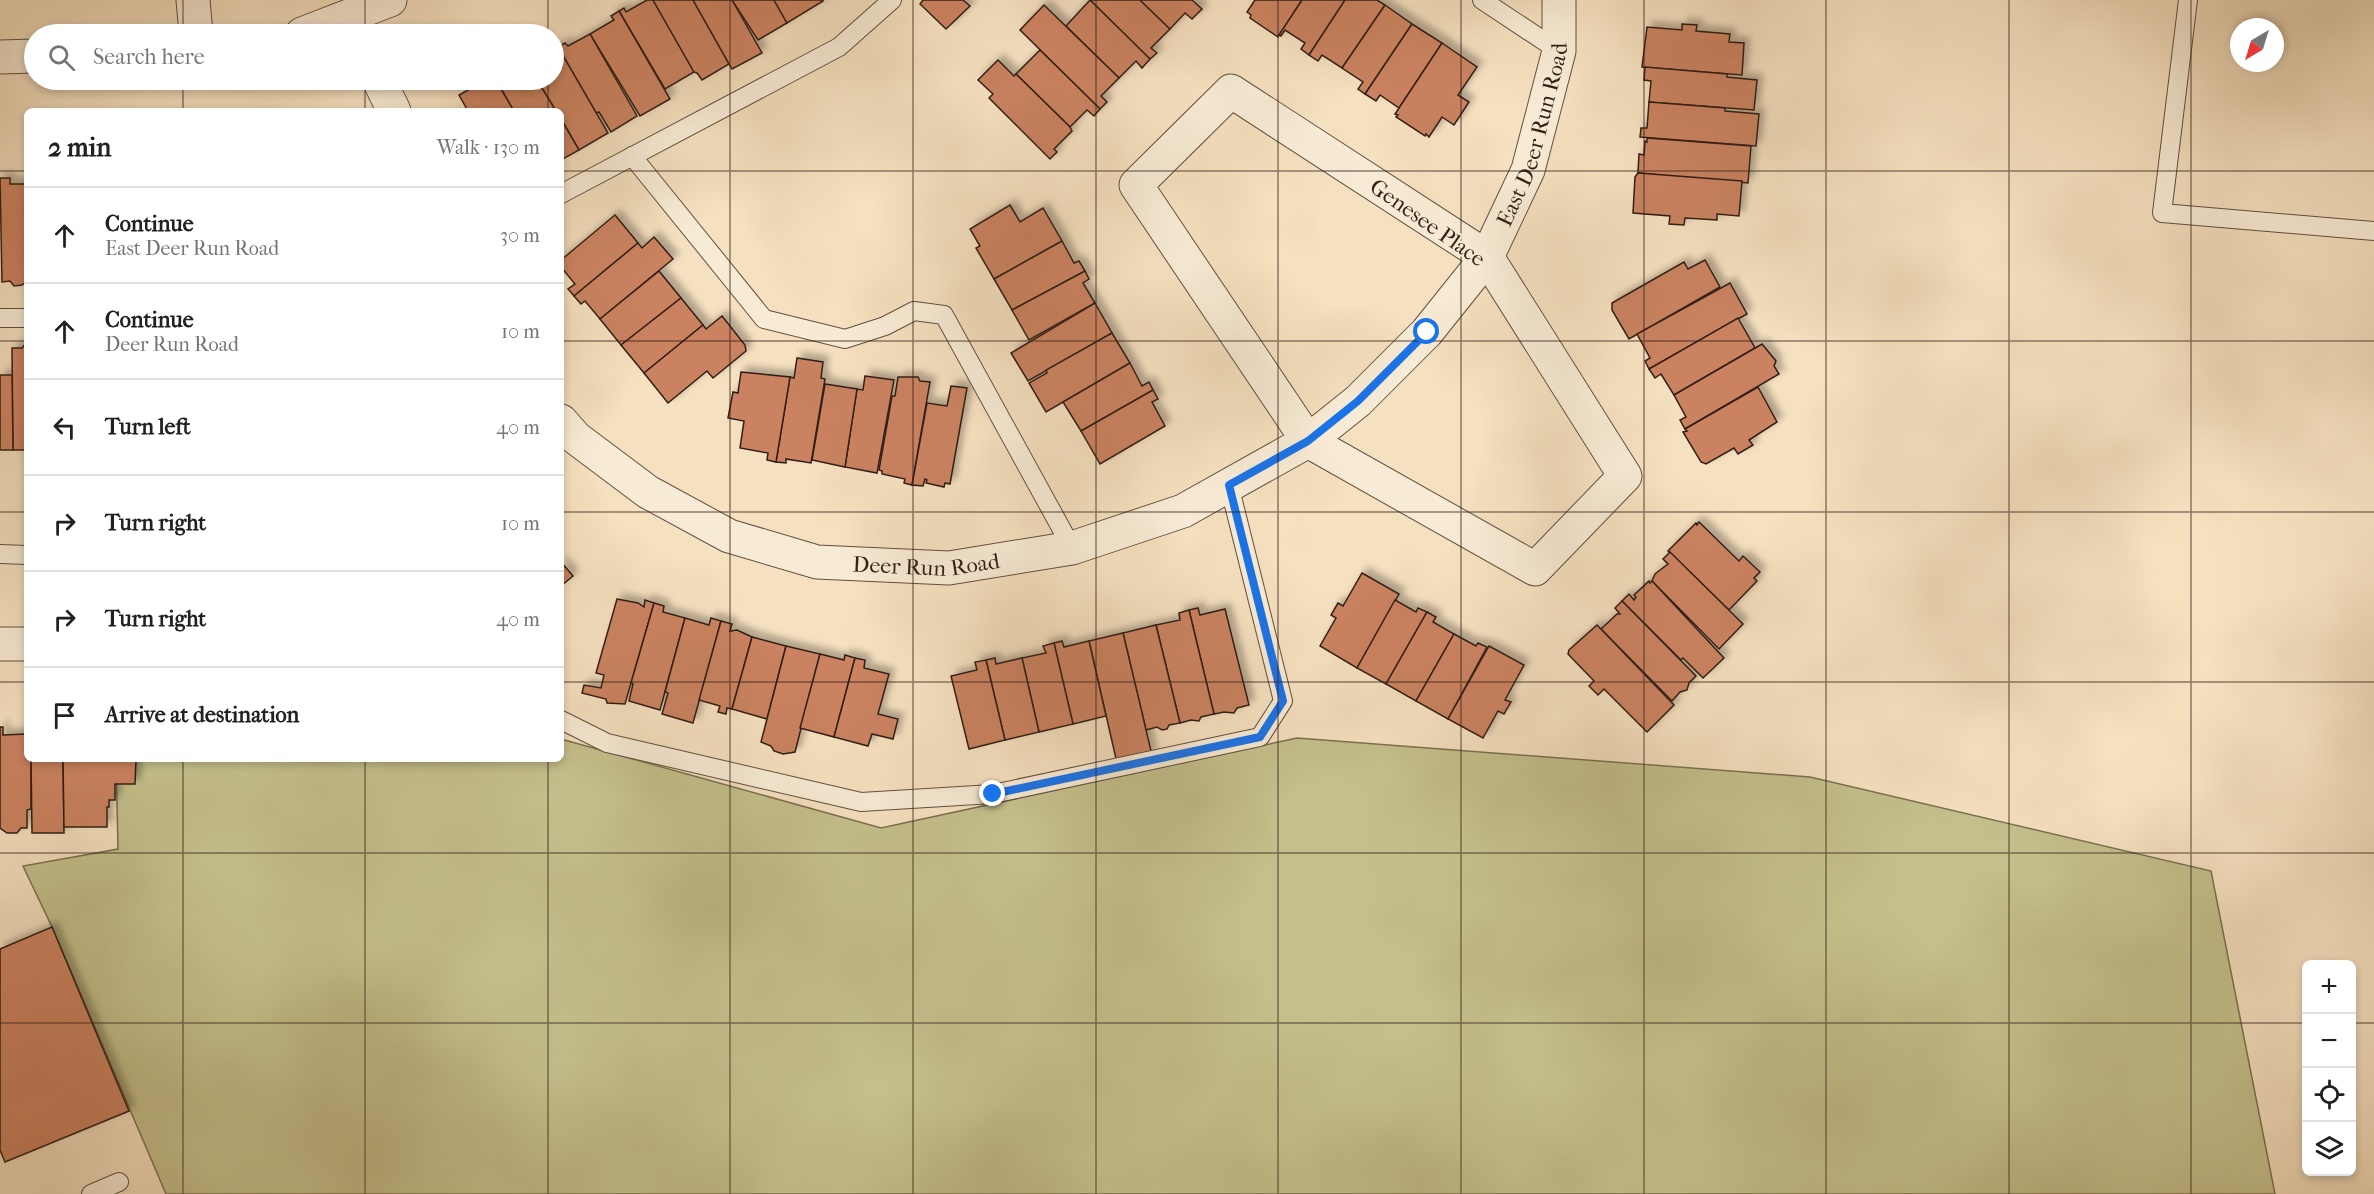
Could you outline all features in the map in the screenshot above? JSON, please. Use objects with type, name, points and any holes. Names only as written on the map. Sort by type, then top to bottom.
[{"type":"street","points":[[193,0],[195,24]]},
{"type":"street","points":[[330,24],[390,0]]},
{"type":"street","name":"East Deer Run Road","points":[[1308,441],[1358,401],[1427,332],[1487,256],[1528,170],[1559,51],[1559,0]]},
{"type":"street","points":[[0,57],[24,56]]},
{"type":"street","points":[[384,90],[393,108]]},
{"type":"street","name":"Genesee Place","points":[[1231,91],[1487,256],[1625,476],[1535,569],[1308,441],[1136,186],[1231,91]]},
{"type":"street","name":"Deer Run Road","points":[[564,424],[576,438],[648,492],[729,536],[817,561],[949,568],[1072,548],[1183,511],[1308,441]]},
{"type":"street","points":[[0,644],[24,644]]},
{"type":"lane","points":[[564,192],[839,46],[892,0]]},
{"type":"lane","points":[[1482,0],[1559,51]]},
{"type":"lane","points":[[2188,0],[2162,213],[2374,231]]},
{"type":"lane","points":[[632,156],[764,319],[845,339],[885,326],[914,311],[944,315],[1072,548]]},
{"type":"lane","points":[[0,318],[24,318]]},
{"type":"lane","points":[[564,722],[607,743],[861,802],[993,794],[1260,737],[1283,701],[1229,485]]},
{"type":"lane","points":[[0,554],[24,555]]},
{"type":"lane","points":[[90,1194],[119,1182]]},
{"type":"shaded area","points":[[1297,738],[1810,777],[2211,871],[2275,1194],[166,1194],[52,927],[23,866],[118,849],[116,762],[564,762],[564,740],[881,828]]},
{"type":"building","points":[[647,0],[653,0],[694,72],[665,89],[619,11],[624,8],[626,12]]},
{"type":"building","points":[[653,0],[693,0],[729,64],[702,80],[694,72]]},
{"type":"building","points":[[693,0],[732,0],[762,53],[732,69]]},
{"type":"building","points":[[732,0],[774,0],[787,23],[758,40]]},
{"type":"building","points":[[774,0],[823,0],[823,1],[787,23]]},
{"type":"building","points":[[923,0],[963,0],[970,6],[946,29],[920,4]]},
{"type":"building","points":[[1090,0],[1140,0],[1170,29],[1151,48],[1157,53],[1150,59]]},
{"type":"building","points":[[1090,0],[1150,59],[1142,68],[1136,61],[1119,78],[1066,26]]},
{"type":"building","points":[[1140,0],[1192,0],[1202,9],[1192,19],[1185,13],[1170,29]]},
{"type":"building","points":[[1255,0],[1302,0],[1278,37],[1250,18],[1251,15],[1247,12]]},
{"type":"building","points":[[1302,0],[1345,0],[1309,55],[1301,49],[1305,43],[1285,30],[1281,36],[1279,35]]},
{"type":"building","points":[[1345,0],[1377,0],[1385,5],[1342,68],[1322,55],[1318,61],[1309,55]]},
{"type":"building","points":[[1044,5],[1119,78],[1101,96],[1107,102],[1100,109],[1020,30]]},
{"type":"building","points":[[1385,5],[1412,24],[1365,94],[1358,89],[1363,82],[1342,68]]},
{"type":"building","points":[[619,11],[670,99],[640,116],[590,34],[614,20],[611,16]]},
{"type":"building","points":[[1412,24],[1442,43],[1399,108],[1380,95],[1376,101],[1365,94]]},
{"type":"building","points":[[1682,24],[1697,25],[1696,31],[1730,34],[1729,42],[1744,43],[1742,75],[1642,67],[1647,27],[1682,30]]},
{"type":"building","points":[[590,34],[637,116],[611,132],[599,112],[596,113],[564,57],[564,44],[568,46]]},
{"type":"building","points":[[1442,43],[1477,67],[1458,95],[1469,102],[1454,125],[1442,117],[1429,137],[1396,117],[1398,115],[1395,114]]},
{"type":"building","points":[[1040,50],[1100,109],[1094,116],[1087,110],[1070,127],[1016,74]]},
{"type":"building","points":[[564,57],[608,133],[579,150],[564,124],[564,108],[554,108],[543,90],[564,90]]},
{"type":"building","points":[[998,60],[1014,76],[1016,74],[1070,127],[1072,131],[1054,149],[1057,152],[1050,159],[989,98],[993,94],[978,80]]},
{"type":"building","points":[[1645,67],[1727,74],[1727,77],[1757,80],[1754,110],[1649,102],[1651,81],[1644,80]]},
{"type":"building","points":[[468,90],[502,90],[512,108],[466,108],[459,95]]},
{"type":"building","points":[[502,90],[543,90],[554,108],[512,108]]},
{"type":"building","points":[[1649,102],[1725,108],[1725,111],[1759,114],[1756,146],[1640,137],[1641,128],[1647,128]]},
{"type":"building","points":[[564,124],[579,150],[564,158]]},
{"type":"building","points":[[1647,138],[1751,146],[1748,183],[1638,173],[1639,154],[1644,155]]},
{"type":"building","points":[[1638,173],[1742,181],[1739,216],[1717,214],[1717,220],[1685,218],[1684,225],[1669,224],[1670,216],[1633,213],[1635,177]]},
{"type":"building","points":[[0,178],[10,178],[10,184],[24,184],[24,283],[14,286],[10,281],[2,282]]},
{"type":"building","points":[[1010,205],[1020,222],[1043,208],[1062,241],[994,279],[976,248],[980,246],[970,229]]},
{"type":"building","points":[[615,215],[638,243],[574,296],[568,289],[575,284],[564,271],[564,258]]},
{"type":"building","points":[[654,237],[673,259],[600,319],[585,301],[581,304],[574,296],[638,243],[642,248]]},
{"type":"building","points":[[1062,241],[1074,263],[1079,261],[1085,271],[1012,310],[994,279]]},
{"type":"building","points":[[1705,260],[1720,287],[1629,339],[1612,310],[1612,303],[1684,262],[1688,269]]},
{"type":"building","points":[[659,271],[681,298],[621,345],[600,319]]},
{"type":"building","points":[[1085,271],[1089,279],[1083,283],[1095,303],[1029,340],[1012,310]]},
{"type":"building","points":[[1730,283],[1747,314],[1649,369],[1645,361],[1650,358],[1637,334]]},
{"type":"building","points":[[681,298],[703,325],[644,373],[621,345]]},
{"type":"building","points":[[1095,303],[1112,333],[1028,381],[1011,353]]},
{"type":"building","points":[[722,316],[745,345],[746,351],[713,378],[707,371],[668,403],[644,373],[703,325],[706,329]]},
{"type":"building","points":[[1738,318],[1755,348],[1674,395],[1661,374],[1655,378],[1649,369]]},
{"type":"building","points":[[1112,333],[1130,363],[1046,412],[1029,383],[1047,373],[1046,370]]},
{"type":"building","points":[[1762,344],[1776,361],[1774,366],[1779,374],[1685,429],[1680,420],[1686,417],[1674,395]]},
{"type":"building","points":[[24,346],[24,450],[13,450],[12,348],[22,348]]},
{"type":"building","points":[[797,358],[823,362],[821,378],[825,379],[811,463],[786,459],[786,463],[776,462],[790,377],[794,378]]},
{"type":"building","points":[[1130,363],[1142,386],[1149,382],[1153,390],[1081,431],[1063,402]]},
{"type":"building","points":[[741,372],[790,377],[776,462],[767,460],[768,453],[740,448],[744,421],[728,418],[733,392],[738,393]]},
{"type":"building","points":[[0,375],[12,375],[13,450],[0,450]]},
{"type":"building","points":[[865,376],[894,380],[877,473],[845,467],[857,389],[863,390]]},
{"type":"building","points":[[898,377],[918,377],[920,381],[930,382],[912,485],[904,483],[905,479],[882,474],[879,470],[892,396],[895,396]]},
{"type":"building","points":[[825,384],[857,389],[845,467],[812,460]]},
{"type":"building","points":[[951,386],[967,388],[950,484],[945,483],[944,487],[926,483],[925,479],[923,486],[912,485],[927,403],[947,406]]},
{"type":"building","points":[[1758,387],[1777,422],[1749,440],[1753,445],[1738,454],[1734,448],[1706,464],[1701,462],[1683,432],[1687,431],[1685,429]]},
{"type":"building","points":[[1153,390],[1158,399],[1152,402],[1165,426],[1100,464],[1081,431]]},
{"type":"building","points":[[1699,522],[1739,561],[1743,556],[1760,572],[1754,578],[1757,581],[1729,610],[1668,551]]},
{"type":"building","points":[[1670,552],[1743,624],[1719,649],[1652,581],[1655,574],[1668,564],[1663,559]]},
{"type":"building","points":[[564,566],[573,576],[564,584]]},
{"type":"building","points":[[1362,573],[1399,594],[1357,668],[1320,646],[1336,618],[1331,615],[1338,603],[1343,606]]},
{"type":"building","points":[[1649,581],[1650,583],[1652,581],[1724,658],[1703,678],[1683,658],[1681,660],[1622,601],[1629,594],[1634,600],[1636,597],[1634,595]]},
{"type":"building","points":[[617,599],[638,603],[644,607],[645,600],[654,603],[625,704],[607,703],[606,699],[582,693],[584,685],[601,688],[604,675],[596,673]]},
{"type":"building","points":[[1395,600],[1416,612],[1418,608],[1427,612],[1386,684],[1357,668]]},
{"type":"building","points":[[1622,601],[1696,676],[1689,683],[1687,690],[1680,692],[1672,701],[1601,629],[1617,614],[1620,614],[1615,608]]},
{"type":"building","points":[[654,603],[664,606],[663,612],[685,618],[660,710],[629,701],[633,684],[631,683]]},
{"type":"building","points":[[1198,608],[1200,615],[1225,609],[1249,705],[1237,708],[1234,713],[1214,714],[1189,610]]},
{"type":"building","points":[[1189,610],[1214,714],[1201,717],[1199,721],[1191,720],[1180,723],[1156,625],[1180,620],[1179,613]]},
{"type":"building","points":[[1427,612],[1436,617],[1433,622],[1454,634],[1416,701],[1386,684]]},
{"type":"building","points":[[685,618],[709,625],[711,618],[721,621],[693,723],[662,714],[668,693],[665,692]]},
{"type":"building","points":[[721,621],[732,624],[730,631],[737,630],[752,637],[732,709],[727,708],[726,714],[718,712],[720,706],[699,700]]},
{"type":"building","points":[[1156,625],[1180,723],[1169,725],[1167,729],[1162,730],[1157,727],[1146,730],[1123,633]]},
{"type":"building","points":[[1597,625],[1674,705],[1647,732],[1604,689],[1598,695],[1589,686],[1594,681],[1568,654],[1569,650]]},
{"type":"building","points":[[1123,633],[1152,755],[1117,763],[1089,641]]},
{"type":"building","points":[[1454,634],[1476,646],[1478,643],[1487,647],[1448,719],[1416,701]]},
{"type":"building","points":[[752,637],[786,646],[767,719],[732,709]]},
{"type":"building","points":[[1062,641],[1064,647],[1089,641],[1106,716],[1073,724],[1054,643]]},
{"type":"building","points":[[1054,643],[1073,724],[1039,732],[1022,658],[1046,653],[1043,646]]},
{"type":"building","points":[[786,646],[820,654],[795,752],[783,754],[761,742]]},
{"type":"building","points":[[1489,646],[1524,665],[1505,700],[1511,702],[1504,714],[1498,711],[1483,738],[1448,719]]},
{"type":"building","points":[[820,654],[844,660],[845,655],[855,658],[834,737],[800,728]]},
{"type":"building","points":[[855,658],[865,660],[864,668],[889,674],[878,714],[898,719],[893,739],[872,734],[868,746],[834,737]]},
{"type":"building","points":[[995,658],[996,664],[1022,658],[1039,732],[1005,740],[986,660]]},
{"type":"building","points":[[986,660],[1005,740],[969,749],[951,676],[977,670],[975,662]]},
{"type":"building","points":[[0,727],[3,727],[3,735],[24,734],[24,762],[31,762],[31,809],[27,810],[27,828],[21,828],[17,833],[7,833],[0,828]]},
{"type":"building","points":[[31,762],[63,762],[64,833],[32,833]]},
{"type":"building","points":[[63,762],[136,762],[135,784],[115,784],[115,800],[109,800],[109,807],[107,807],[107,827],[64,827]]},
{"type":"building","points":[[52,927],[129,1111],[5,1162],[0,1150],[0,949]]},
{"type":"route","points":[[993,794],[1260,737],[1283,701],[1229,485],[1308,441],[1358,401],[1427,332]]}]
